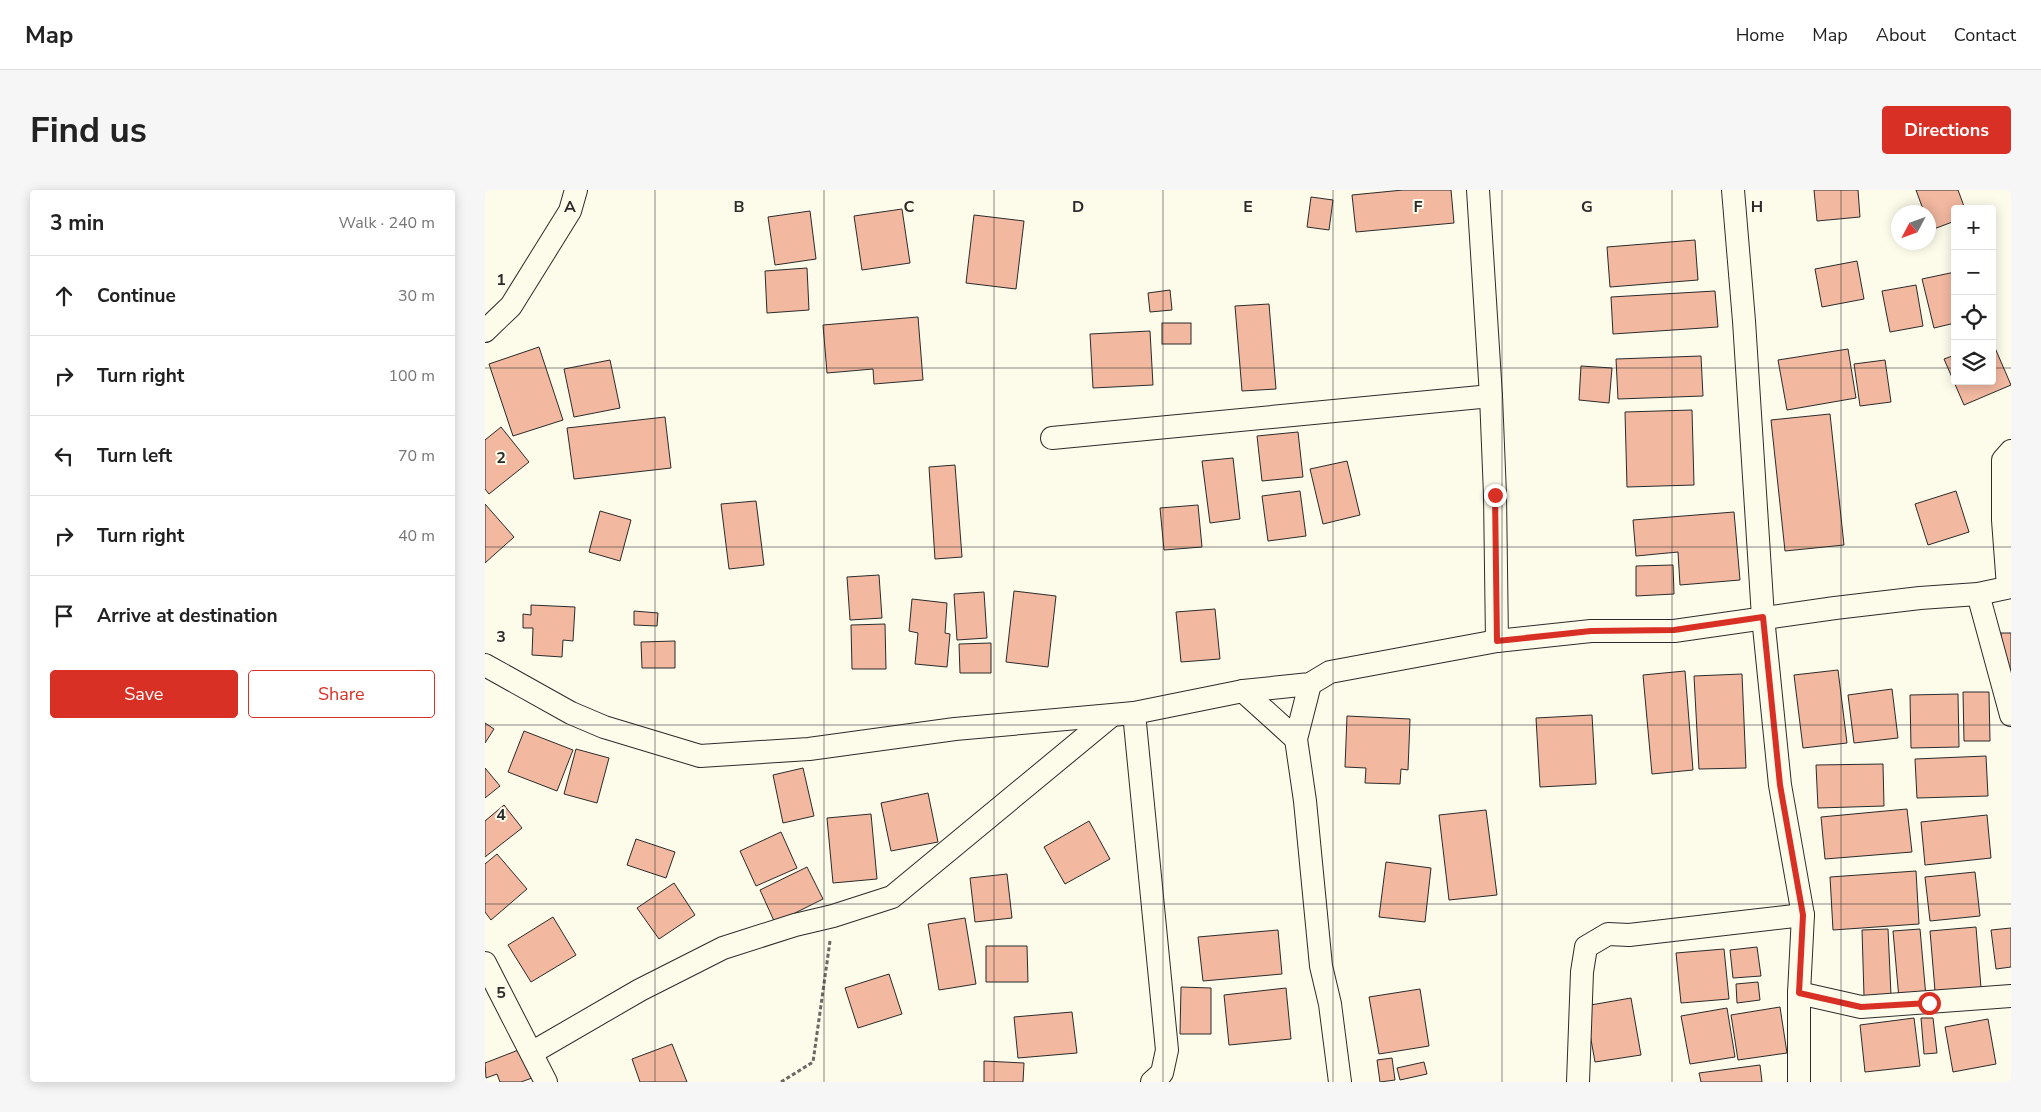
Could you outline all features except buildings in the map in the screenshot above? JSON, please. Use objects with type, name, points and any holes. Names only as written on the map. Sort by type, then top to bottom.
[{"type":"street","points":[[485,331],[511,306],[570,211],[576,190]]},
{"type":"street","points":[[1478,190],[1491,396],[1495,495],[1497,641]]},
{"type":"street","points":[[1733,190],[1744,321],[1763,617],[1780,785],[1803,915],[1799,993],[1799,1082]]},
{"type":"street","points":[[1052,438],[1491,396]]},
{"type":"street","points":[[485,665],[571,713],[604,727],[700,756],[809,749],[955,729],[1134,713],[1243,691],[1309,684],[1330,672],[1497,641],[1591,631],[1674,630],[1763,617],[1978,594],[2009,587],[2003,460],[2011,451]]},
{"type":"street","points":[[1978,594],[2011,714]]},
{"type":"street","points":[[1309,684],[1295,739],[1305,801],[1321,966],[1330,1004],[1340,1082]]},
{"type":"street","points":[[1243,691],[1295,739]]},
{"type":"street","points":[[1134,713],[1167,1050],[1162,1074],[1152,1082]]},
{"type":"street","points":[[533,1052],[640,990],[723,948],[893,897],[1111,716]]},
{"type":"street","points":[[1578,1082],[1582,972],[1586,947],[1608,934],[1629,935],[1803,915]]},
{"type":"street","points":[[485,963],[547,1082]]},
{"type":"street","points":[[1799,993],[1861,1007],[2011,996]]},
{"type":"path","points":[[781,1082],[813,1062],[833,916]]},
{"type":"route","points":[[1495,495],[1497,641],[1591,631],[1674,630],[1763,617],[1780,785],[1803,915],[1799,993],[1861,1007],[1929,1003]]}]
